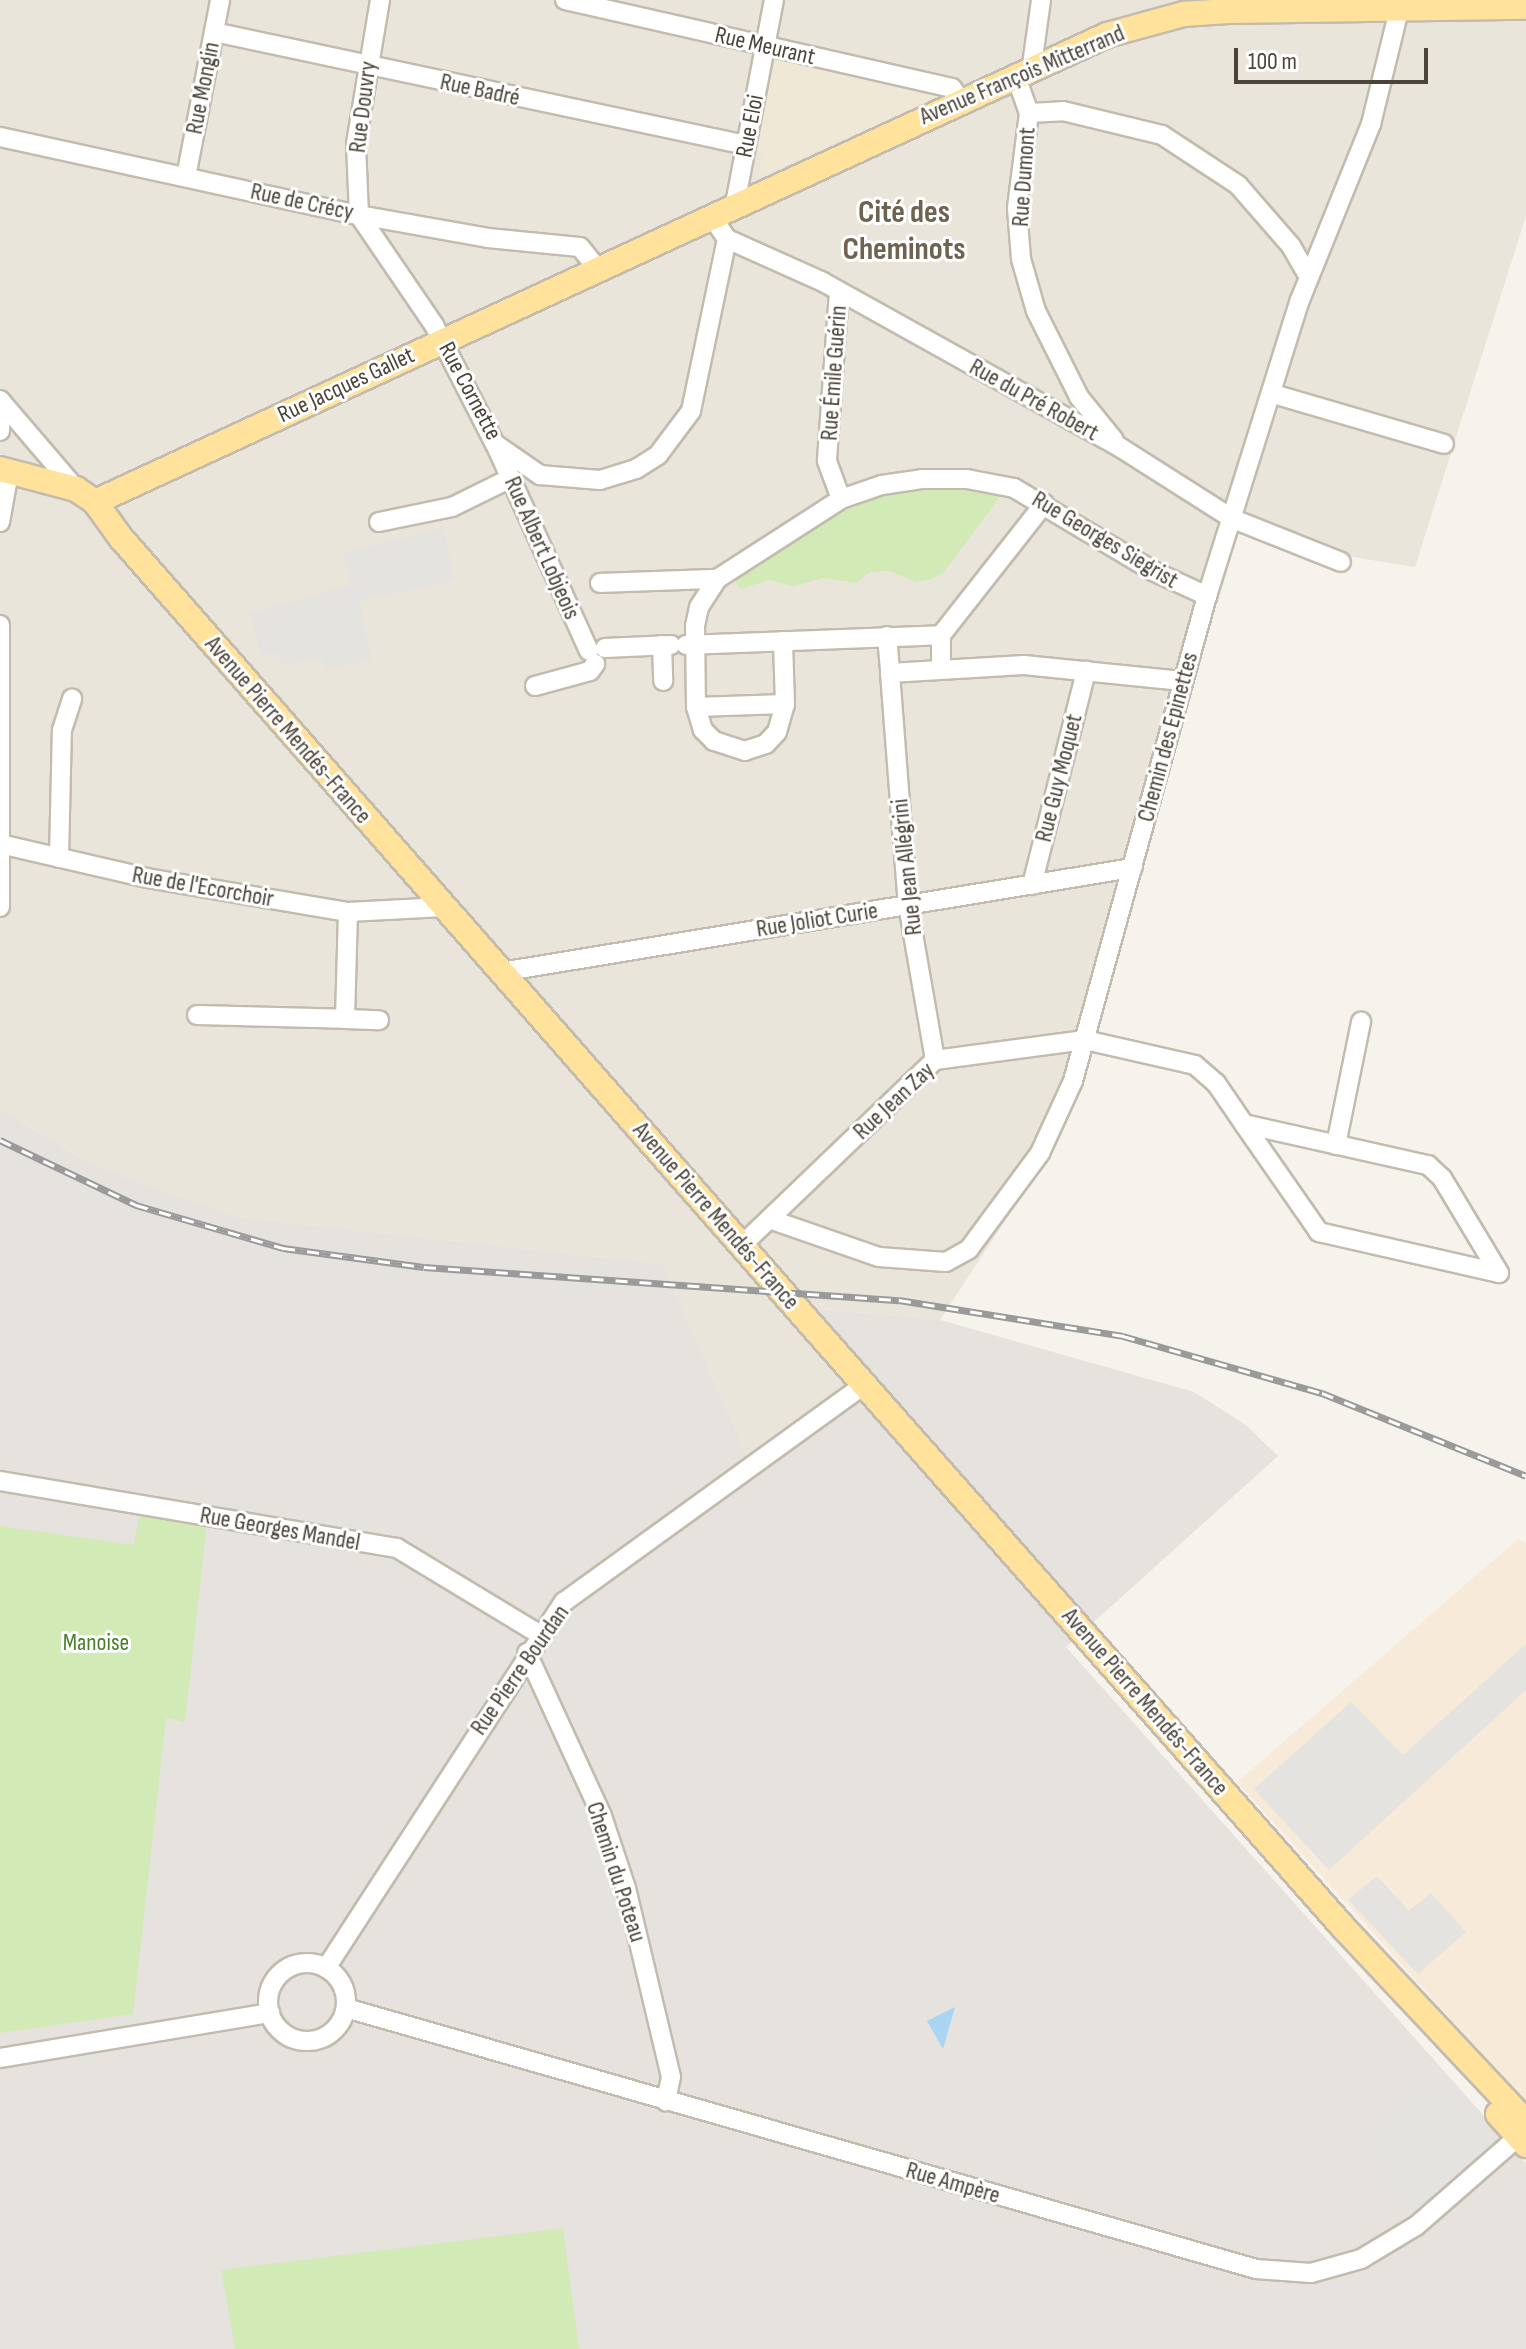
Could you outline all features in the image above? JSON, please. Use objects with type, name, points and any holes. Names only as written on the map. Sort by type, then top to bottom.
[{"type":"main road","name":"Avenue François Mitterrand","points":[[597,268],[1024,70],[1152,21],[1232,6],[1399,10],[1496,4],[1526,7]]},
{"type":"main road","name":"Rue Jacques Gallet","points":[[85,496],[443,340],[597,268]]},
{"type":"main road","points":[[5,470],[85,496]]},
{"type":"main road","name":"Avenue Pierre Mendés-France","points":[[85,496],[1334,1917],[1383,1982],[1522,2130]]},
{"type":"street","name":"Rue Mongin","points":[[186,177],[220,0]]},
{"type":"street","name":"Rue Douvry","points":[[359,215],[356,144],[380,0]]},
{"type":"street","name":"Rue Meurant","points":[[565,0],[952,88],[960,99]]},
{"type":"street","name":"Rue Eloi","points":[[735,204],[774,0]]},
{"type":"street","points":[[1024,70],[1041,0]]},
{"type":"street","name":"Chemin des Epinettes","points":[[772,1220],[879,1257],[959,1259],[1029,1171],[1073,1081],[1207,596],[1309,277],[1371,124],[1399,10]]},
{"type":"street","name":"Rue Badré","points":[[214,32],[367,67],[746,145]]},
{"type":"street","name":"Rue Dumont","points":[[1024,70],[1029,113],[1017,208],[1021,259],[1036,311],[1079,397],[1121,448]]},
{"type":"street","points":[[1029,113],[1063,111],[1162,135],[1238,185],[1291,246],[1309,277]]},
{"type":"street","name":"Rue de Crécy","points":[[0,137],[359,215],[488,238],[580,247],[597,268]]},
{"type":"street","name":"Rue Cornette","points":[[359,215],[443,340],[495,444],[540,475],[600,480],[636,469],[658,455],[691,411],[727,239]]},
{"type":"street","points":[[711,215],[727,239]]},
{"type":"street","name":"Rue du Pré Robert","points":[[727,239],[839,292],[1121,448],[1233,519],[1341,562]]},
{"type":"street","name":"Rue Émile Guérin","points":[[839,292],[827,461],[841,499]]},
{"type":"street","points":[[1273,394],[1444,444]]},
{"type":"street","points":[[0,401],[85,496]]},
{"type":"street","points":[[0,401],[0,431]]},
{"type":"street","name":"Rue Albert Lobjeois","points":[[495,444],[597,654]]},
{"type":"street","points":[[0,522],[5,470]]},
{"type":"street","points":[[379,522],[452,507],[540,475]]},
{"type":"street","name":"Rue Georges Siegrist","points":[[678,645],[717,579],[841,499],[882,485],[956,478],[1014,488],[1153,571],[1207,596]]},
{"type":"street","points":[[941,669],[941,635],[1044,504]]},
{"type":"street","points":[[600,583],[717,579]]},
{"type":"street","points":[[0,625],[0,907]]},
{"type":"street","points":[[535,686],[590,671],[597,654],[678,645],[941,635]]},
{"type":"street","name":"Rue Jean Allégrini","points":[[887,636],[908,905],[935,1060]]},
{"type":"street","points":[[678,645],[708,736],[745,751],[772,738],[785,704],[783,641]]},
{"type":"street","points":[[663,681],[678,645]]},
{"type":"street","points":[[890,673],[1024,665],[1182,681]]},
{"type":"street","name":"Rue Guy Moquet","points":[[1032,885],[1086,671]]},
{"type":"street","points":[[59,858],[62,730],[72,699]]},
{"type":"street","points":[[696,707],[785,704]]},
{"type":"street","name":"Rue de l'Ecorchoir","points":[[1,844],[59,858],[348,912],[444,907]]},
{"type":"street","name":"Rue Joliot Curie","points":[[501,972],[1132,868]]},
{"type":"street","points":[[345,1019],[348,912]]},
{"type":"street","points":[[197,1015],[379,1020]]},
{"type":"street","points":[[1336,1145],[1361,1022]]},
{"type":"street","points":[[1085,1040],[1195,1065],[1216,1083],[1244,1124],[1319,1232],[1499,1273],[1435,1169],[1244,1124]]},
{"type":"street","name":"Rue Jean Zay","points":[[742,1245],[772,1220],[935,1060],[1085,1040]]},
{"type":"street","name":"Rue Pierre Bourdan","points":[[326,1968],[539,1634],[564,1602],[864,1385]]},
{"type":"street","name":"Rue Georges Mandel","points":[[0,1481],[397,1548],[539,1634]]},
{"type":"street","name":"Chemin du Poteau","points":[[527,1653],[602,1816],[626,1888],[671,2077],[666,2101]]},
{"type":"street","points":[[304,1963],[326,1968],[343,1987],[346,2008],[333,2031],[306,2041],[281,2031],[270,2013],[270,1990],[283,1971],[304,1963]]},
{"type":"street","name":"Rue Ampère","points":[[346,2008],[1256,2269],[1311,2273],[1361,2259],[1416,2226],[1522,2130]]},
{"type":"street","points":[[0,2058],[270,2013]]},
{"type":"shaded area","points":[[0,0],[1526,0],[1526,216],[1415,567],[1334,554],[1241,521],[1058,1140],[940,1320],[812,1308],[864,1372],[748,1458],[663,1264],[237,1217],[95,1166],[0,1109]]},
{"type":"shaded area","points":[[778,56],[940,91],[941,96],[759,177],[761,150],[749,149],[767,64]]},
{"type":"shaded area","points":[[444,528],[454,581],[359,600],[372,660],[326,669],[321,659],[282,666],[277,654],[261,655],[250,614],[351,585],[342,553]]},
{"type":"shaded area","points":[[0,1109],[95,1166],[237,1217],[663,1264],[748,1458],[864,1372],[811,1308],[940,1320],[1194,1392],[1246,1425],[1278,1456],[1066,1647],[1526,2163],[1526,2349],[0,2349]]},
{"type":"shaded area","points":[[1518,1539],[1526,1543],[1526,2102],[1237,1782]]},
{"type":"shaded area","points":[[1526,1644],[1526,1690],[1329,1870],[1254,1789],[1351,1702],[1403,1755]]},
{"type":"shaded area","points":[[1377,1876],[1409,1911],[1431,1893],[1466,1932],[1418,1974],[1348,1900]]},
{"type":"shaded area","points":[[1414,2075],[1421,2082],[1438,2075],[1481,2124],[1476,2139],[1483,2146],[1410,2209],[1392,2201],[1398,2194],[1356,2144],[1410,2092],[1404,2085]]},
{"type":"green space","points":[[989,488],[1001,495],[944,572],[932,579],[916,582],[889,571],[870,572],[856,583],[824,578],[794,586],[769,580],[741,589],[735,581],[844,504],[849,509],[887,491]]},
{"type":"green space","name":"Manoise","points":[[140,1512],[207,1522],[185,1722],[166,1718],[133,2014],[0,2033],[0,1526],[134,1545]]},
{"type":"green space","points":[[563,2228],[579,2349],[235,2349],[221,2270]]},
{"type":"water","points":[[955,2007],[943,2049],[927,2021]]},
{"type":"railway","points":[[0,1140],[136,1205],[283,1248],[424,1267],[899,1300],[1123,1336],[1322,1393],[1526,1476]]},
{"type":"district","name":"Cité des Cheminots","points":[[904,232]]}]
